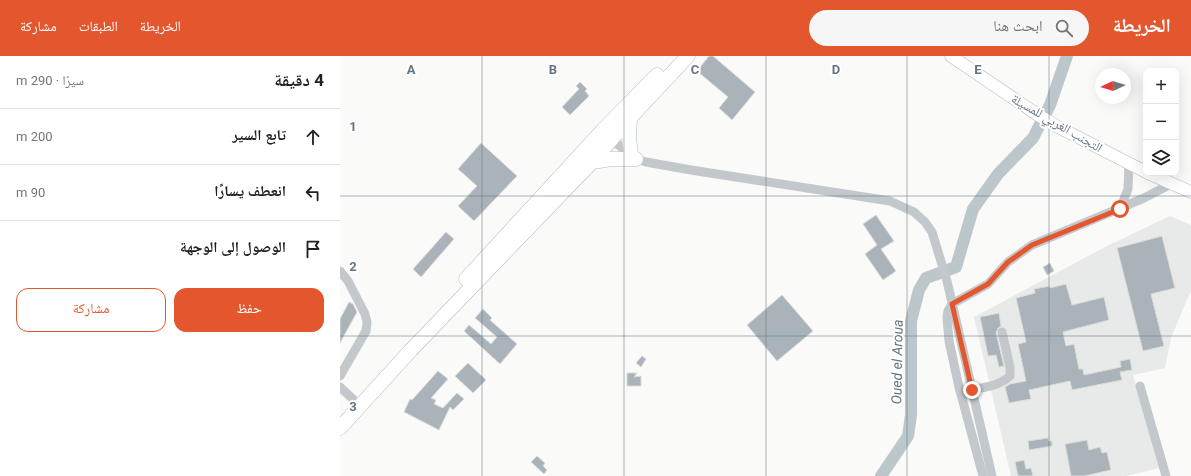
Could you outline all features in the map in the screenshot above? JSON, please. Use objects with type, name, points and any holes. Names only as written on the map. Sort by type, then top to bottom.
[{"type":"highway","points":[[340,415],[606,135],[675,56]]},
{"type":"highway","points":[[340,428],[411,350],[592,162],[606,135],[630,118],[688,56]]},
{"type":"highway","points":[[592,162],[634,157],[629,138],[630,118]]},
{"type":"main road","name":"التجنب الغربي للمسيلة","points":[[951,56],[1058,127],[1143,170]]},
{"type":"main road","name":"التجنب الغربي للمسيلة","points":[[1155,176],[1191,192]]},
{"type":"street","points":[[606,135],[634,157],[673,167],[890,201],[914,212],[932,232],[947,281],[992,476]]},
{"type":"street","points":[[1120,209],[1128,189],[1129,164]]},
{"type":"street","points":[[983,476],[959,387],[949,341],[947,318],[952,304],[988,284],[1008,262],[1032,245],[1120,209],[1171,184]]},
{"type":"street","points":[[340,271],[352,288],[366,314],[367,322],[366,332],[340,376]]},
{"type":"street","points":[[959,387],[997,385],[1010,376],[1010,367],[1002,332]]},
{"type":"street","points":[[1140,386],[1166,476]]},
{"type":"street","points":[[340,387],[354,400]]},
{"type":"street","points":[[971,430],[980,427]]},
{"type":"shaded area","points":[[1170,216],[1191,225],[1191,290],[1171,338],[1165,368],[1133,375],[1159,468],[1126,476],[1011,476],[974,317],[1105,247]]},
{"type":"building","points":[[709,56],[713,56],[755,92],[732,120],[719,108],[728,97],[697,71]]},
{"type":"building","points":[[580,82],[587,89],[585,91],[589,96],[570,115],[562,107],[579,89],[576,86]]},
{"type":"building","points":[[481,143],[517,176],[474,221],[458,206],[477,186],[458,169]]},
{"type":"building","points":[[876,215],[894,241],[881,249],[896,271],[883,280],[865,254],[877,245],[863,224]]},
{"type":"building","points":[[446,232],[454,239],[421,277],[413,269]]},
{"type":"building","points":[[1162,236],[1175,288],[1151,294],[1164,346],[1143,351],[1117,248]]},
{"type":"building","points":[[1050,263],[1054,271],[1047,275],[1043,267]]},
{"type":"building","points":[[1066,284],[1072,305],[1104,297],[1109,320],[1063,332],[1066,346],[1074,344],[1079,369],[1083,369],[1084,375],[1121,367],[1120,361],[1130,359],[1132,370],[1120,372],[1122,380],[1072,390],[1070,381],[1029,390],[1031,399],[1009,403],[1005,387],[1010,384],[1026,381],[1018,344],[1026,342],[1016,298],[1035,293],[1034,289],[1050,286],[1050,288]]},
{"type":"building","points":[[782,295],[813,331],[777,361],[747,325]]},
{"type":"building","points":[[349,302],[353,304],[357,312],[340,343],[340,319]]},
{"type":"building","points":[[483,309],[492,318],[490,320],[517,344],[500,364],[464,331],[469,325],[491,344],[497,337],[475,318]]},
{"type":"building","points":[[999,313],[1001,326],[998,328],[996,333],[1004,366],[999,367],[996,355],[988,356],[980,317]]},
{"type":"building","points":[[642,356],[646,359],[641,367],[636,363]]},
{"type":"building","points":[[468,363],[486,380],[473,393],[455,376]]},
{"type":"building","points":[[438,371],[448,379],[431,398],[436,400],[434,404],[443,408],[457,393],[464,399],[453,410],[450,407],[439,430],[404,412],[410,399],[412,400]]},
{"type":"building","points":[[627,373],[637,373],[634,377],[641,376],[641,386],[627,386]]},
{"type":"building","points":[[1048,438],[1049,441],[1052,441],[1052,446],[1029,450],[1028,441]]},
{"type":"building","points":[[1087,440],[1089,450],[1100,447],[1102,453],[1107,452],[1111,470],[1084,476],[1071,476],[1065,444]]},
{"type":"building","points":[[537,456],[545,463],[543,466],[547,470],[544,474],[531,462]]},
{"type":"building","points":[[1024,460],[1026,469],[1031,468],[1033,476],[1018,476],[1015,462]]},
{"type":"waterway","name":"Oued el Aroua","points":[[881,476],[908,436],[911,415],[911,321],[919,290],[926,278],[956,267],[973,209],[998,174],[1033,138],[1050,105],[1067,56]]},
{"type":"route","points":[[972,390],[961,348],[952,304],[988,284],[1008,262],[1032,245],[1120,209]]}]
